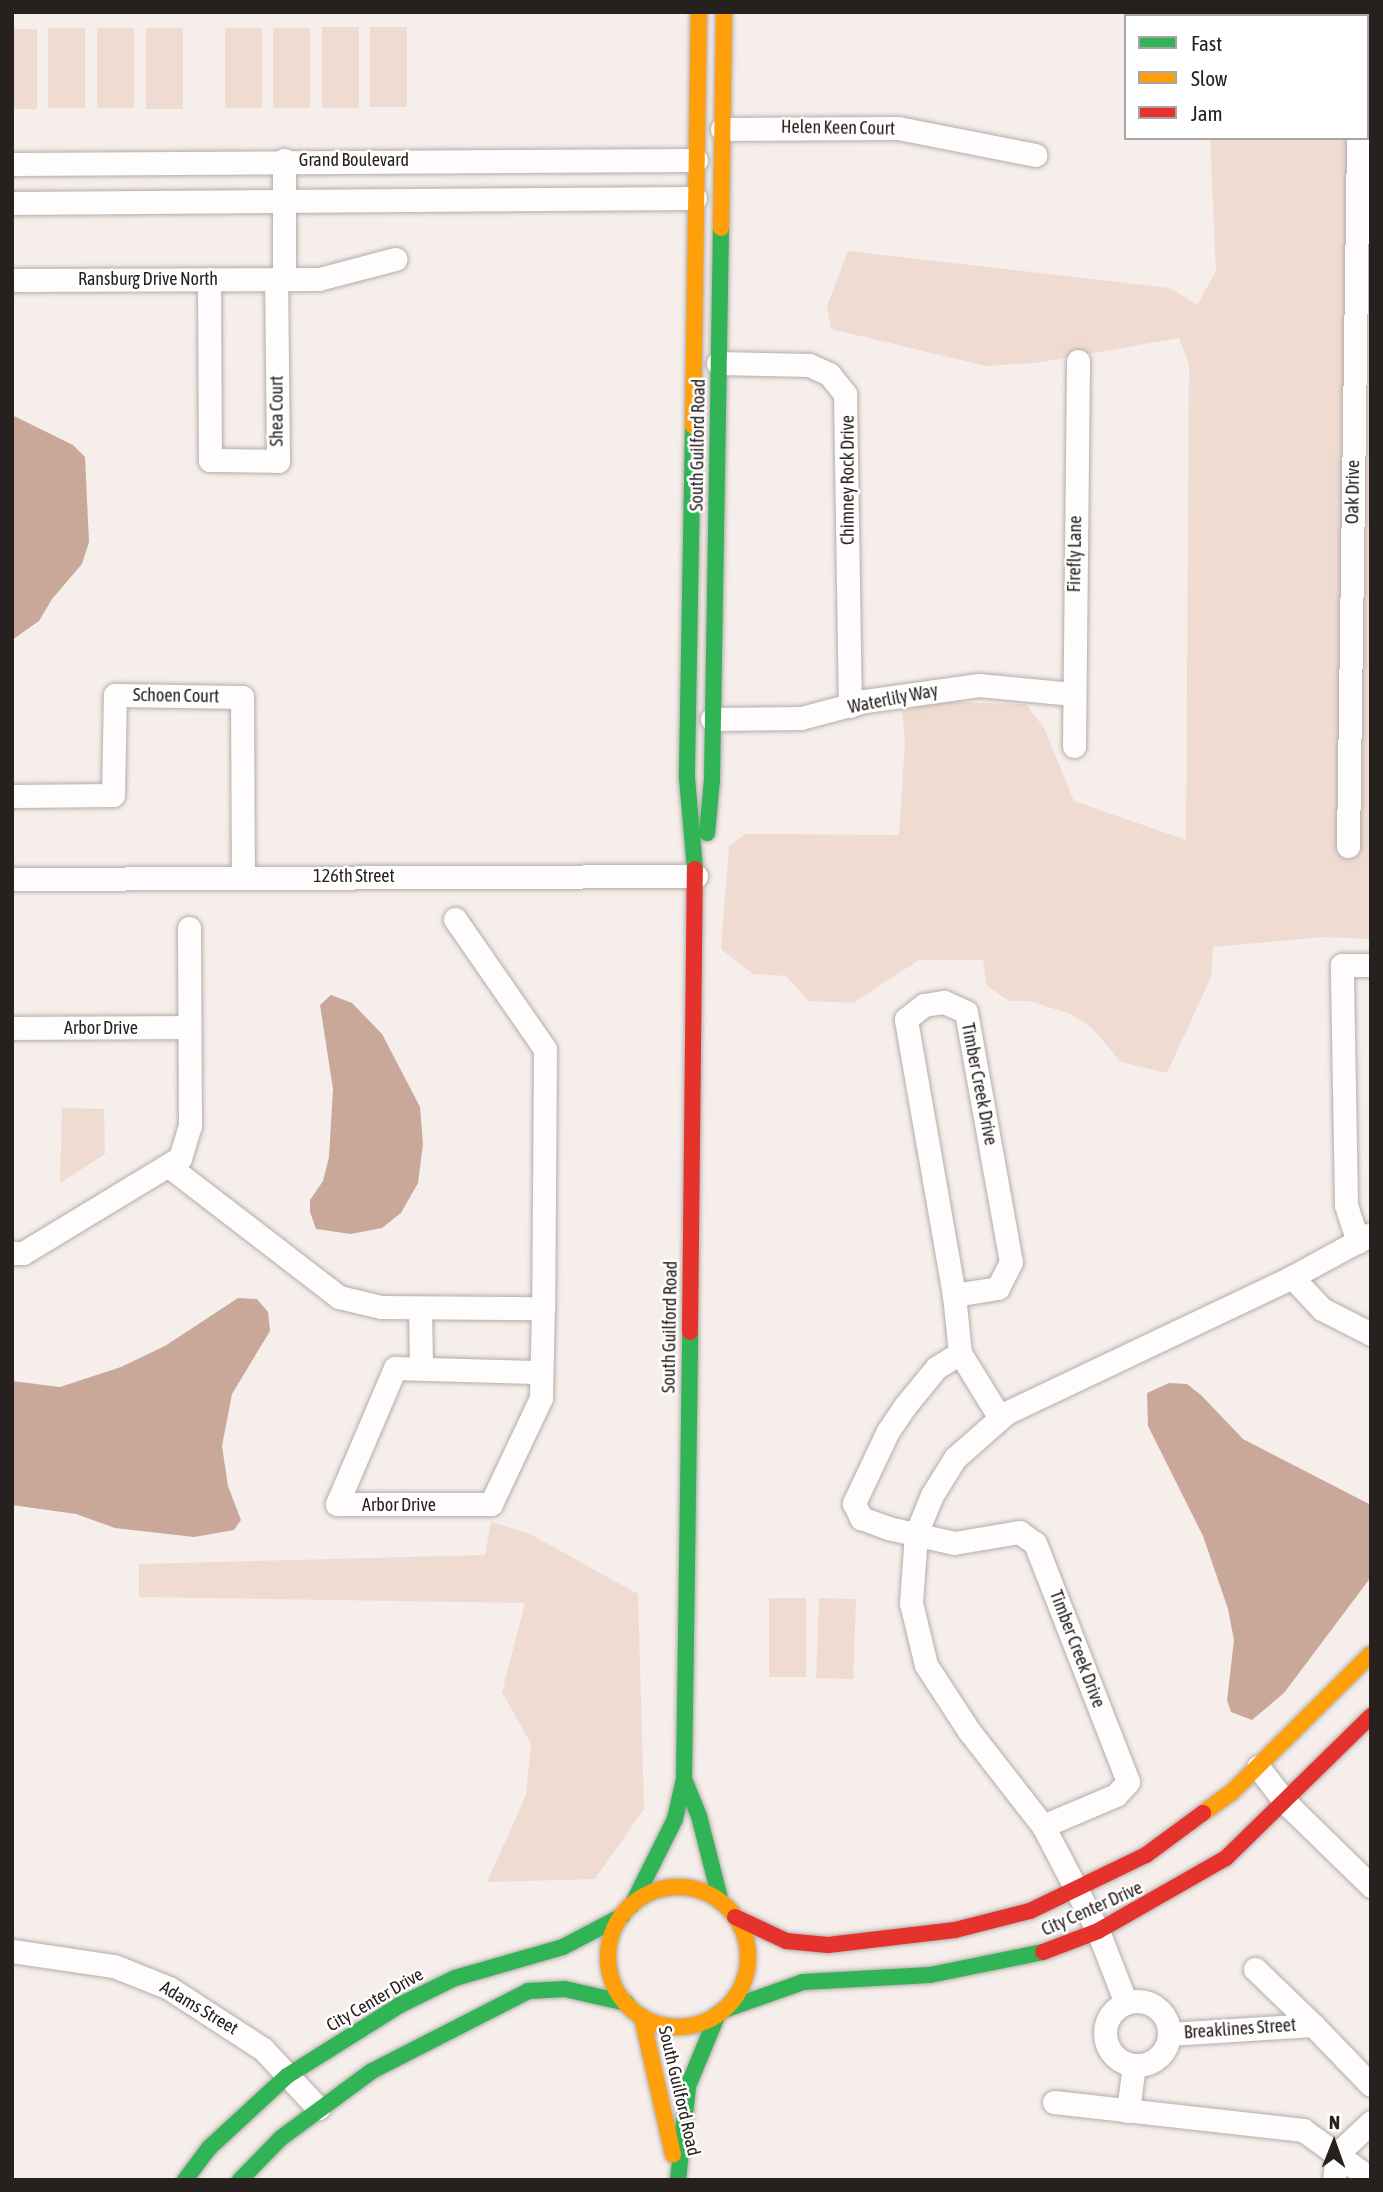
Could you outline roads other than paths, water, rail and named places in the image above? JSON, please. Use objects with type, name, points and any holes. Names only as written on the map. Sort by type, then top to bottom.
[{"type":"main road","name":"South Guilford Road","points":[[627,1910],[675,1819],[684,1779],[696,876],[687,778],[699,12]]},
{"type":"main road","name":"South Guilford Road","points":[[696,876],[706,842],[712,719],[724,12]]},
{"type":"main road","name":"City Center Drive","points":[[736,1917],[786,1941],[828,1945],[955,1930],[1030,1911],[1076,1892],[1146,1855],[1231,1793],[1371,1654]]},
{"type":"main road","name":"City Center Drive","points":[[721,2012],[803,1982],[930,1975],[1035,1955],[1098,1931],[1226,1858],[1286,1803],[1371,1716]]},
{"type":"main road","name":"South Guilford Road","points":[[684,1779],[699,1816],[721,1902]]},
{"type":"main road","points":[[669,1888],[696,1890],[721,1902],[736,1917],[747,1944],[746,1973],[721,2012],[681,2027],[642,2017],[626,2003],[609,1967],[611,1940],[627,1910],[669,1888]]},
{"type":"main road","name":"City Center Drive","points":[[185,2180],[218,2140],[287,2076],[400,2005],[455,1978],[563,1947],[627,1910]]},
{"type":"main road","points":[[240,2180],[281,2137],[383,2064],[528,1991],[565,1989],[626,2003]]},
{"type":"main road","name":"South Guilford Road","points":[[678,2177],[688,2086],[699,2052],[721,2012]]},
{"type":"main road","name":"South Guilford Road","points":[[642,2017],[678,2177]]},
{"type":"street","name":"Helen Keen Court","points":[[722,129],[898,128],[1035,155]]},
{"type":"street","name":"Oak Drive","points":[[1348,846],[1358,140]]},
{"type":"street","name":"Grand Boulevard","points":[[12,164],[284,160],[696,160]]},
{"type":"street","points":[[280,279],[284,160]]},
{"type":"street","points":[[12,203],[695,198]]},
{"type":"street","name":"Ransburg Drive North","points":[[12,280],[337,277],[395,259]]},
{"type":"street","name":"Shea Court","points":[[209,279],[210,460],[278,461],[280,279]]},
{"type":"street","name":"Firefly Lane","points":[[1074,747],[1078,361]]},
{"type":"street","name":"Chimney Rock Drive","points":[[718,363],[809,365],[829,374],[845,394],[850,706]]},
{"type":"street","name":"Waterlily Way","points":[[712,719],[801,719],[850,706],[979,685],[1073,694]]},
{"type":"street","name":"Schoen Court","points":[[12,796],[113,795],[115,695],[242,697],[243,877]]},
{"type":"street","name":"126th Street","points":[[12,878],[696,876]]},
{"type":"street","name":"Arbor Drive","points":[[455,919],[545,1049],[541,1398],[491,1504],[337,1504],[395,1368],[541,1372]]},
{"type":"street","points":[[12,1253],[23,1253],[170,1167],[180,1157],[190,1126],[189,928]]},
{"type":"street","points":[[1126,2003],[1098,1931],[1043,1826],[969,1731],[926,1665],[911,1603],[916,1534],[932,1496],[955,1458],[1000,1418],[1292,1277],[1364,1238],[1346,1205],[1342,965],[1371,965]]},
{"type":"street","name":"Timber Creek Drive","points":[[954,1295],[998,1287],[1011,1262],[966,1012],[944,1002],[924,1004],[906,1019],[954,1295],[960,1353],[1000,1418]]},
{"type":"street","name":"Arbor Drive","points":[[12,1028],[189,1027]]},
{"type":"street","points":[[170,1167],[331,1293],[381,1307],[543,1308]]},
{"type":"street","points":[[1292,1277],[1322,1309],[1371,1334]]},
{"type":"street","points":[[420,1308],[421,1368]]},
{"type":"street","name":"Timber Creek Drive","points":[[960,1353],[936,1368],[905,1406],[888,1431],[854,1503],[861,1518],[954,1543],[1005,1531],[1028,1536],[1035,1543],[1128,1782],[1116,1795],[1043,1826]]},
{"type":"street","points":[[1258,1767],[1286,1803],[1371,1886]]},
{"type":"street","name":"Adams Street","points":[[12,1951],[114,1966],[169,1988],[262,2049],[318,2108]]},
{"type":"street","points":[[1255,1969],[1313,2025]]},
{"type":"street","points":[[1126,2003],[1152,2005],[1164,2017],[1169,2034],[1158,2057],[1134,2065],[1117,2058],[1106,2042],[1107,2023],[1126,2003]]},
{"type":"street","name":"Breaklines Street","points":[[1169,2034],[1313,2025],[1371,2085]]},
{"type":"street","points":[[1128,2111],[1134,2065]]},
{"type":"street","points":[[1054,2102],[1303,2130],[1371,2179]]},
{"type":"street","points":[[1334,2180],[1337,2154],[1371,2122]]}]
